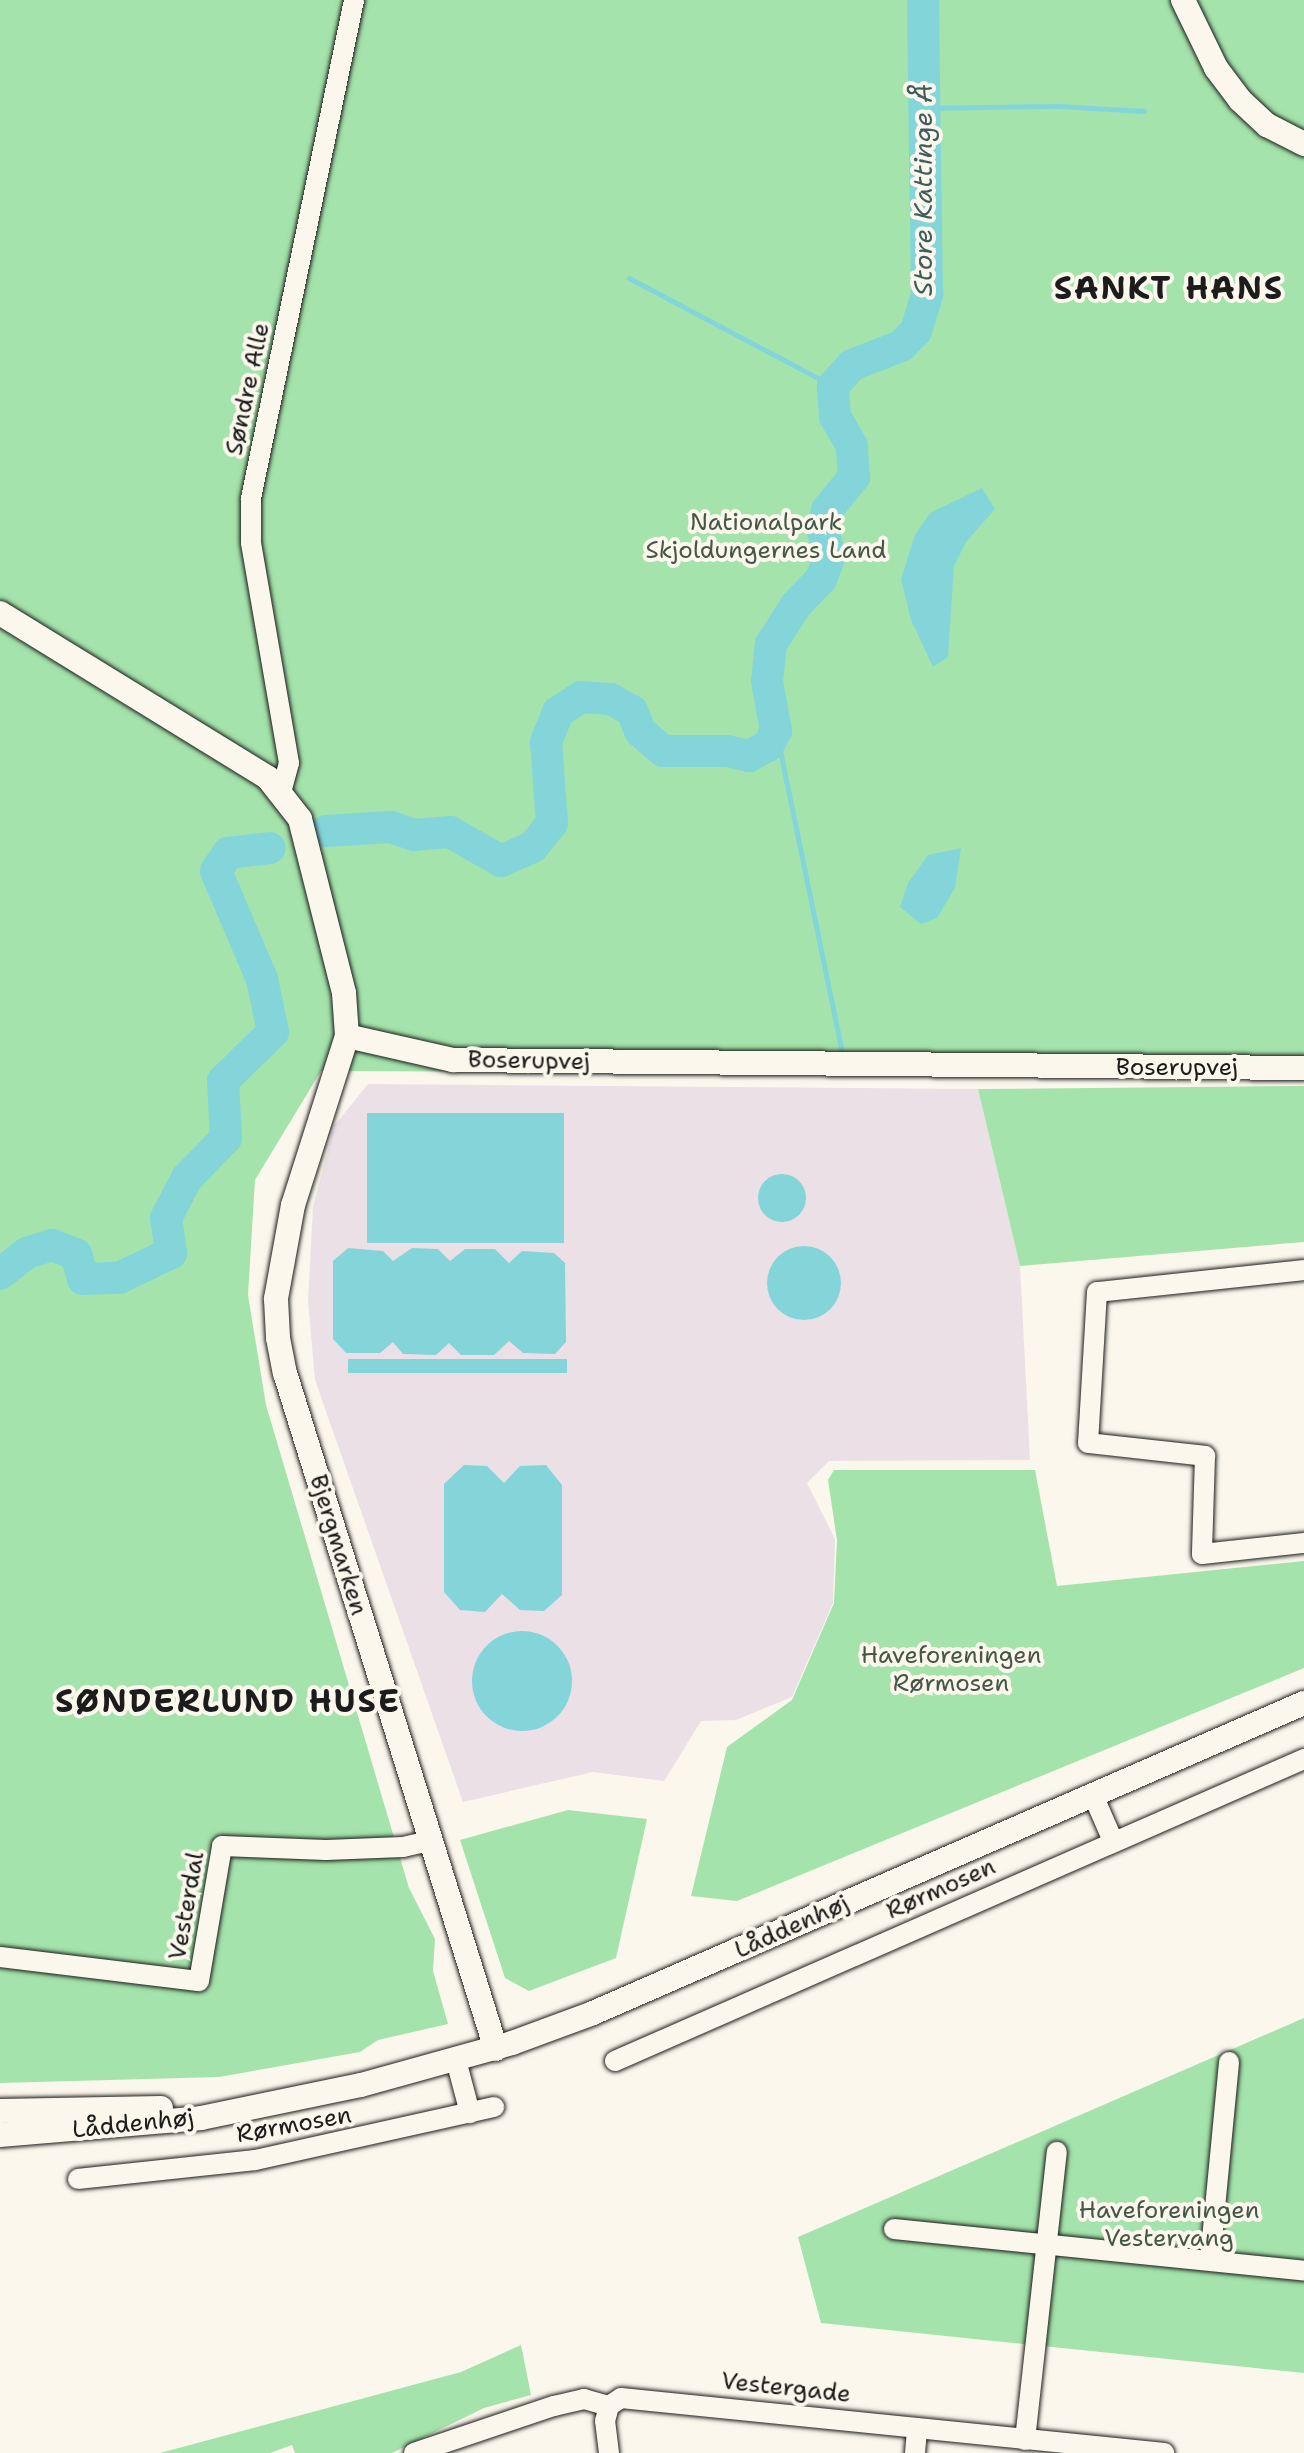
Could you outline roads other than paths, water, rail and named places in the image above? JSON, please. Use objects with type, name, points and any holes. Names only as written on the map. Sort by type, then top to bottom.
[{"type":"street","name":"Søndre Alle","points":[[282,789],[289,763],[251,542],[251,498],[354,0]]},
{"type":"street","points":[[1183,0],[1216,68],[1240,100],[1267,125],[1304,144]]},
{"type":"street","points":[[0,613],[282,789],[300,819],[344,993],[347,1036]]},
{"type":"street","name":"Boserupvej","points":[[347,1036],[453,1060],[1304,1068]]},
{"type":"street","name":"Bjergmarken","points":[[347,1036],[290,1219],[276,1299],[278,1338],[496,2049]]},
{"type":"street","points":[[1304,1270],[1097,1292],[1088,1443],[1205,1456],[1202,1554],[1304,1543]]},
{"type":"street","name":"Låddenhøj","points":[[0,2135],[201,2118],[496,2049],[593,2013],[1304,1703]]},
{"type":"street","name":"Rørmosen","points":[[615,2061],[1304,1759]]},
{"type":"street","points":[[1093,1795],[1113,1841]]},
{"type":"street","name":"Vesterdal","points":[[0,1957],[199,1981],[209,1948],[222,1846],[326,1850],[430,1841]]},
{"type":"street","points":[[456,2060],[470,2113]]},
{"type":"street","points":[[1210,2260],[1229,2062]]},
{"type":"street","name":"Låddenhøj","points":[[0,2111],[264,2103]]},
{"type":"street","name":"Rørmosen","points":[[78,2179],[255,2160],[494,2107]]},
{"type":"street","points":[[1025,2440],[1057,2152]]},
{"type":"street","points":[[894,2229],[1304,2271]]},
{"type":"street","name":"Vestergade","points":[[423,2451],[584,2399],[609,2406],[626,2398],[1164,2453]]},
{"type":"street","points":[[609,2406],[605,2421],[609,2453]]},
{"type":"street","points":[[915,2453],[917,2428]]},
{"type":"water","points":[[982,488],[995,509],[966,542],[954,566],[948,657],[933,667],[911,620],[901,579],[915,535],[930,513]]},
{"type":"water","points":[[961,848],[955,888],[937,918],[921,924],[900,907],[908,883],[928,855]]},
{"type":"water","points":[[367,1113],[564,1113],[564,1243],[367,1243]]},
{"type":"water","points":[[782,1174],[799,1181],[806,1198],[799,1215],[782,1222],[765,1215],[758,1198],[765,1181]]},
{"type":"water","points":[[804,1246],[825,1252],[835,1262],[841,1283],[835,1304],[825,1314],[804,1320],[783,1314],[773,1304],[767,1283],[773,1262],[783,1252]]},
{"type":"water","points":[[348,1248],[383,1251],[393,1261],[412,1248],[438,1249],[450,1261],[465,1249],[495,1249],[509,1263],[522,1251],[554,1253],[565,1263],[566,1342],[555,1354],[523,1353],[509,1341],[494,1355],[461,1355],[449,1343],[436,1355],[403,1354],[393,1342],[380,1353],[346,1353],[333,1339],[333,1261]]},
{"type":"water","points":[[348,1359],[567,1359],[567,1373],[348,1373]]},
{"type":"water","points":[[464,1465],[487,1466],[504,1483],[520,1466],[546,1465],[562,1485],[562,1595],[544,1611],[520,1610],[502,1594],[485,1612],[460,1610],[444,1592],[444,1484]]},
{"type":"water","points":[[522,1631],[550,1639],[564,1653],[572,1681],[564,1709],[550,1723],[522,1731],[494,1723],[480,1709],[472,1681],[480,1653],[494,1639]]},
{"type":"waterway","name":"Store Kattinge Å","points":[[326,831],[391,827],[414,835],[450,832],[501,861],[533,847],[552,823],[546,742],[558,712],[581,697],[611,699],[632,711],[640,731],[663,751],[727,751],[749,756],[768,746],[776,731],[767,681],[771,644],[796,605],[821,579],[830,556],[822,528],[827,510],[854,477],[852,446],[835,417],[833,386],[852,365],[901,346],[916,331],[927,294],[923,0]]},
{"type":"waterway","points":[[926,108],[1058,106],[1144,111]]},
{"type":"waterway","points":[[629,278],[833,386]]},
{"type":"waterway","points":[[776,731],[841,1049]]},
{"type":"waterway","name":"Store Kattinge Å","points":[[0,1274],[27,1253],[52,1245],[76,1254],[83,1279],[119,1278],[171,1253],[166,1218],[187,1178],[226,1138],[223,1081],[273,1032],[262,979],[216,871],[228,853],[270,848]]},
{"type":"district","name":"SANKT HANS","points":[[1169,288]]},
{"type":"district","name":"SØNDERLUND HUSE","points":[[228,1701]]},
{"type":"park label","name":"Nationalpark Skjoldungernes Land","points":[[766,537]]},
{"type":"park label","name":"Haveforeningen Rørmosen","points":[[951,1670]]},
{"type":"park label","name":"Haveforeningen Vestervang","points":[[1169,2225]]}]
